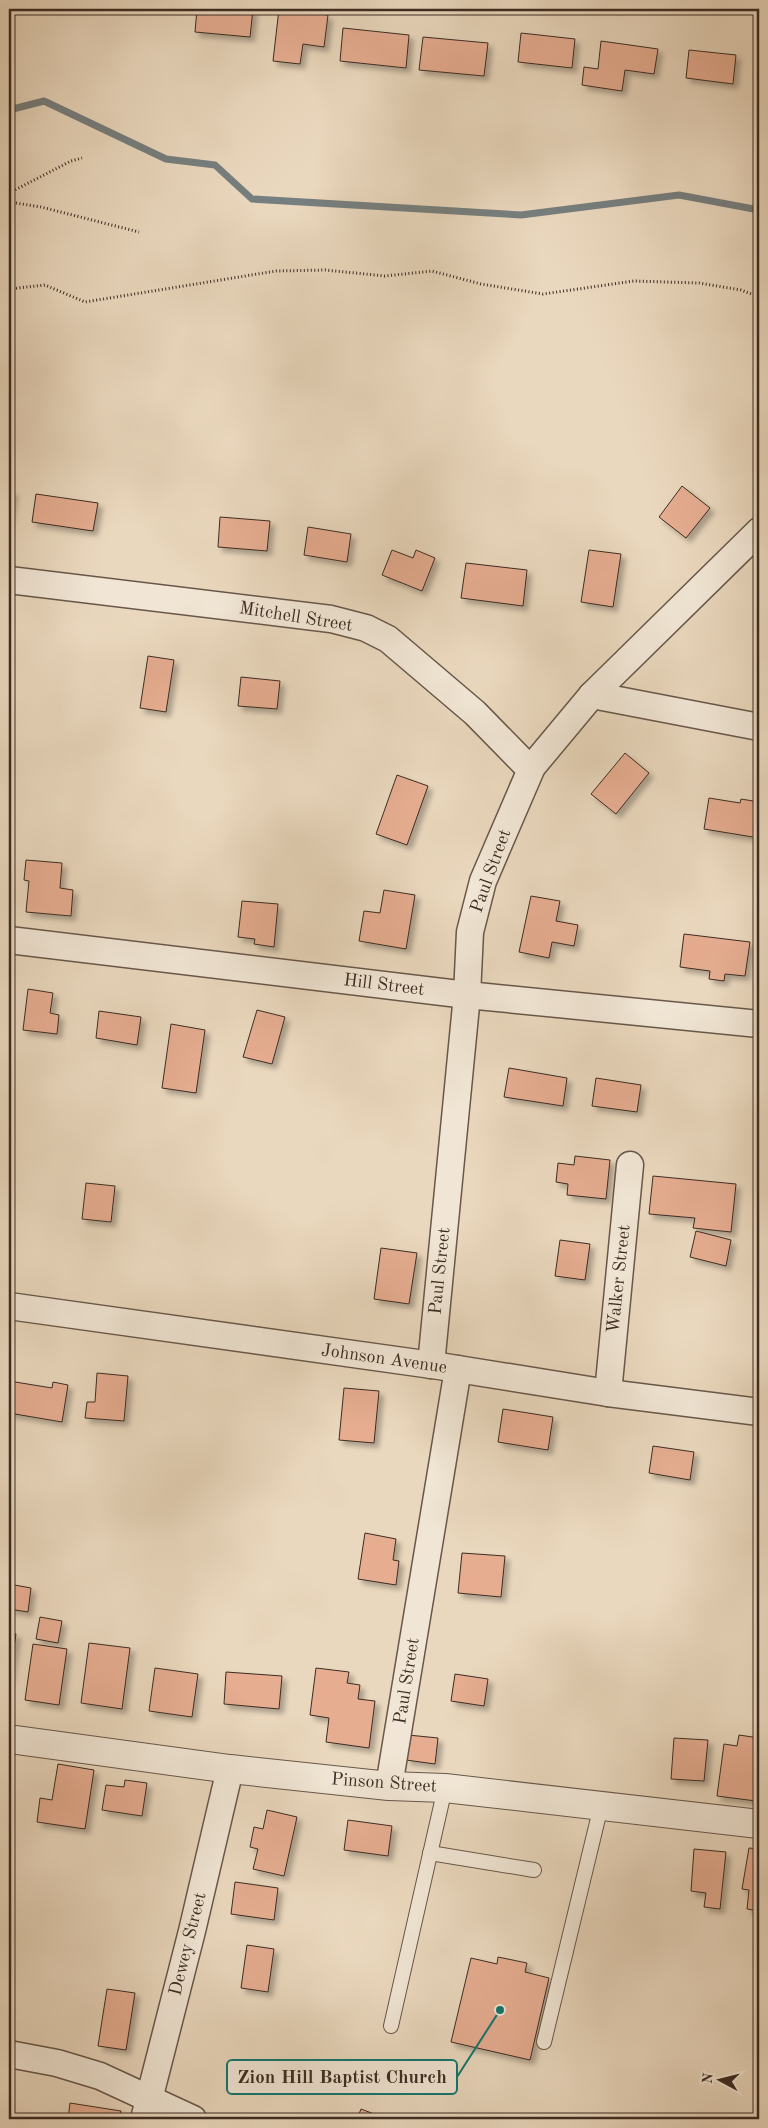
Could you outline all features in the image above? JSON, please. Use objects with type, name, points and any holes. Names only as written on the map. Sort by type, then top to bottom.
[{"type":"street","name":"Paul Street","points":[[431,1365],[467,995],[470,932],[483,881],[532,767],[592,695],[759,531]]},
{"type":"street","name":"Mitchell Street","points":[[9,580],[331,619],[366,628],[388,639],[407,653],[475,713],[525,764],[532,767]]},
{"type":"street","points":[[592,695],[759,727]]},
{"type":"street","name":"Hill Street","points":[[9,940],[467,995],[759,1024]]},
{"type":"street","name":"Walker Street","points":[[608,1393],[630,1165]]},
{"type":"street","name":"Johnson Avenue","points":[[9,1306],[431,1365],[608,1393],[759,1412]]},
{"type":"street","name":"Paul Street","points":[[389,1786],[458,1369]]},
{"type":"street","name":"Pinson Street","points":[[9,1739],[230,1769],[389,1786],[445,1788],[759,1824]]},
{"type":"street","name":"Dewey Street","points":[[146,2110],[192,1931],[230,1769]]},
{"type":"street","points":[[9,2054],[57,2063],[100,2076],[128,2088],[146,2110],[193,2119]]},
{"type":"lane","points":[[391,2026],[445,1788]]},
{"type":"lane","points":[[544,2042],[601,1806]]},
{"type":"lane","points":[[430,1853],[534,1870]]},
{"type":"path","points":[[9,193],[71,160],[82,158]]},
{"type":"path","points":[[9,202],[41,207],[139,232]]},
{"type":"path","points":[[9,289],[45,285],[85,302],[276,271],[325,270],[385,276],[432,271],[481,284],[543,294],[634,281],[699,283],[741,290],[759,297]]},
{"type":"building","points":[[197,9],[253,9],[250,37],[195,32]]},
{"type":"building","points":[[279,9],[328,15],[324,47],[303,44],[300,64],[273,61]]},
{"type":"building","points":[[343,28],[409,35],[406,68],[340,61]]},
{"type":"building","points":[[521,33],[575,39],[572,68],[518,62]]},
{"type":"building","points":[[423,37],[488,43],[484,76],[419,70]]},
{"type":"building","points":[[601,41],[658,49],[654,74],[625,70],[622,91],[582,85],[584,67],[598,69]]},
{"type":"building","points":[[689,50],[736,55],[733,84],[686,78]]},
{"type":"building","points":[[682,486],[710,508],[686,538],[659,517]]},
{"type":"building","points":[[9,490],[13,491],[9,522]]},
{"type":"building","points":[[36,494],[98,503],[93,531],[32,522]]},
{"type":"building","points":[[220,517],[270,521],[267,551],[218,547]]},
{"type":"building","points":[[308,527],[351,534],[347,562],[304,555]]},
{"type":"building","points":[[392,550],[413,558],[416,550],[435,558],[422,591],[382,575]]},
{"type":"building","points":[[589,550],[621,554],[613,607],[581,602]]},
{"type":"building","points":[[466,563],[527,570],[523,606],[461,598]]},
{"type":"building","points":[[759,648],[759,676],[755,675]]},
{"type":"building","points":[[148,656],[174,660],[166,712],[140,708]]},
{"type":"building","points":[[241,677],[280,681],[277,709],[238,706]]},
{"type":"building","points":[[625,753],[649,773],[616,814],[591,794]]},
{"type":"building","points":[[397,775],[428,786],[407,845],[376,834]]},
{"type":"building","points":[[709,798],[740,803],[741,799],[759,802],[759,838],[704,829]]},
{"type":"building","points":[[26,860],[62,863],[60,888],[73,890],[71,916],[26,912],[29,881],[24,880]]},
{"type":"building","points":[[384,890],[415,895],[406,949],[359,941],[364,911],[380,913]]},
{"type":"building","points":[[531,896],[560,901],[556,921],[578,925],[574,946],[552,942],[549,958],[519,952]]},
{"type":"building","points":[[242,901],[278,904],[274,947],[254,944],[255,939],[238,937]]},
{"type":"building","points":[[684,934],[750,942],[745,976],[725,974],[724,981],[709,979],[710,971],[680,967]]},
{"type":"building","points":[[28,989],[53,993],[50,1013],[59,1015],[57,1034],[23,1030]]},
{"type":"building","points":[[257,1010],[285,1017],[272,1064],[243,1057]]},
{"type":"building","points":[[99,1011],[141,1017],[137,1045],[96,1038]]},
{"type":"building","points":[[171,1024],[205,1030],[196,1093],[162,1088]]},
{"type":"building","points":[[509,1068],[567,1078],[563,1106],[504,1097]]},
{"type":"building","points":[[596,1078],[641,1085],[637,1112],[592,1106]]},
{"type":"building","points":[[575,1156],[610,1160],[606,1199],[567,1195],[568,1184],[556,1182],[558,1163],[574,1165]]},
{"type":"building","points":[[653,1176],[736,1184],[731,1232],[693,1228],[695,1218],[649,1214]]},
{"type":"building","points":[[86,1183],[115,1186],[111,1222],[82,1219]]},
{"type":"building","points":[[696,1231],[731,1240],[726,1266],[690,1257]]},
{"type":"building","points":[[560,1240],[590,1244],[585,1280],[555,1276]]},
{"type":"building","points":[[381,1248],[417,1253],[409,1304],[374,1299]]},
{"type":"building","points":[[97,1373],[128,1376],[124,1421],[85,1418],[87,1402],[95,1402]]},
{"type":"building","points":[[9,1381],[52,1388],[53,1382],[68,1385],[62,1422],[9,1413]]},
{"type":"building","points":[[344,1388],[379,1391],[374,1443],[339,1440]]},
{"type":"building","points":[[503,1409],[553,1417],[548,1450],[498,1442]]},
{"type":"building","points":[[653,1446],[694,1452],[690,1480],[649,1473]]},
{"type":"building","points":[[365,1533],[396,1539],[393,1560],[399,1561],[396,1585],[358,1579]]},
{"type":"building","points":[[462,1553],[505,1556],[501,1597],[458,1593]]},
{"type":"building","points":[[9,1584],[31,1588],[28,1612],[9,1609]]},
{"type":"building","points":[[40,1617],[62,1621],[58,1643],[36,1639]]},
{"type":"building","points":[[9,1633],[16,1634],[9,1682]]},
{"type":"building","points":[[89,1643],[130,1648],[122,1709],[81,1703]]},
{"type":"building","points":[[33,1644],[67,1649],[59,1705],[25,1700]]},
{"type":"building","points":[[155,1668],[198,1674],[192,1717],[149,1711]]},
{"type":"building","points":[[316,1668],[349,1672],[347,1683],[360,1685],[358,1699],[375,1701],[369,1748],[326,1742],[329,1718],[310,1715]]},
{"type":"building","points":[[226,1672],[282,1676],[279,1709],[224,1704]]},
{"type":"building","points":[[455,1674],[488,1679],[484,1706],[451,1701]]},
{"type":"building","points":[[408,1735],[438,1738],[435,1764],[406,1760]]},
{"type":"building","points":[[739,1735],[759,1738],[759,1782],[756,1801],[717,1796],[724,1744],[737,1746]]},
{"type":"building","points":[[674,1738],[708,1740],[704,1781],[671,1779]]},
{"type":"building","points":[[58,1764],[94,1770],[85,1829],[37,1822],[40,1798],[52,1800]]},
{"type":"building","points":[[125,1780],[147,1783],[142,1816],[102,1810],[106,1785],[124,1787]]},
{"type":"building","points":[[267,1810],[297,1817],[284,1876],[253,1869],[258,1849],[250,1847],[254,1827],[263,1829]]},
{"type":"building","points":[[348,1820],[392,1826],[388,1856],[344,1850]]},
{"type":"building","points":[[749,1848],[759,1849],[759,1911],[747,1909],[749,1890],[742,1889]]},
{"type":"building","points":[[694,1849],[726,1852],[720,1909],[704,1907],[706,1893],[691,1891]]},
{"type":"building","points":[[235,1882],[278,1888],[274,1920],[231,1914]]},
{"type":"building","points":[[247,1945],[274,1949],[268,1992],[241,1988]]},
{"type":"building","points":[[498,1957],[527,1963],[525,1972],[549,1978],[530,2060],[451,2042],[471,1958],[497,1964]]},
{"type":"building","points":[[107,1989],[135,1993],[126,2050],[98,2046]]},
{"type":"building","points":[[70,2103],[121,2111],[119,2119],[68,2119]]},
{"type":"building","points":[[361,2109],[387,2119],[357,2119]]},
{"type":"waterway","points":[[9,110],[44,101],[166,159],[215,165],[252,199],[521,215],[679,195],[759,210]]},
{"type":"place","name":"Zion Hill Baptist Church","points":[[500,2010]]}]
